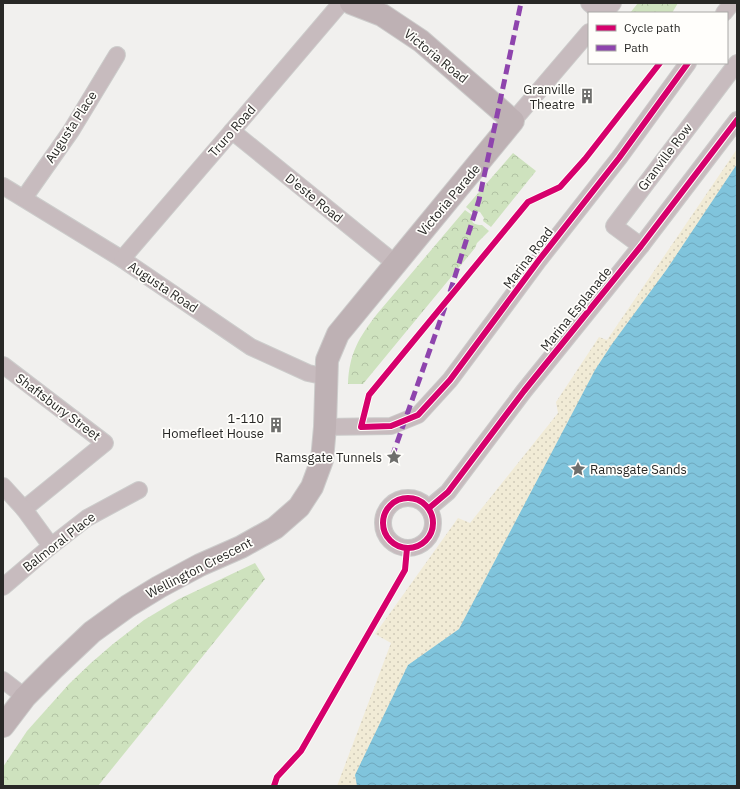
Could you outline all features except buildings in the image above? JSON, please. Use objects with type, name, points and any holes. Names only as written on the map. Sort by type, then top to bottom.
[{"type":"main road","name":"Victoria Road","points":[[351,3],[382,15],[421,41],[513,121]]},
{"type":"main road","name":"Victoria Parade","points":[[327,377],[327,360],[338,334],[513,121]]},
{"type":"main road","name":"Wellington Crescent","points":[[3,726],[25,697],[92,632],[128,606],[166,583],[200,565],[241,547],[275,528],[299,507],[312,487],[322,460],[327,377]]},
{"type":"street","name":"Truro Road","points":[[122,259],[341,3]]},
{"type":"street","points":[[589,3],[600,12]]},
{"type":"street","points":[[606,12],[613,3]]},
{"type":"street","points":[[725,12],[732,3]]},
{"type":"street","name":"Victoria Parade","points":[[513,121],[588,33]]},
{"type":"street","name":"Augusta Place","points":[[24,198],[71,131],[117,55]]},
{"type":"street","name":"Granville Row","points":[[641,246],[614,226],[737,63]]},
{"type":"street","name":"Marina Road","points":[[325,427],[391,426],[418,415],[450,380],[539,260],[619,158],[687,64]]},
{"type":"street","name":"Marina Esplanade","points":[[428,508],[448,492],[524,391],[641,246],[737,120]]},
{"type":"street","name":"D'este Road","points":[[232,131],[396,264]]},
{"type":"street","name":"Augusta Road","points":[[3,186],[122,259],[251,348],[308,373],[327,377]]},
{"type":"street","name":"Shaftsbury Street","points":[[3,365],[105,443],[24,509]]},
{"type":"street","points":[[3,486],[24,509],[51,546]]},
{"type":"street","name":"Balmoral Place","points":[[3,587],[51,546],[87,518],[139,490]]},
{"type":"street","points":[[3,680],[25,697]]},
{"type":"sand","name":"Ramsgate Sands","points":[[737,149],[737,296],[482,786],[337,786],[391,643],[375,634],[458,518],[470,523],[558,413],[556,402],[599,337],[607,340]]},
{"type":"green space","points":[[638,3],[678,3],[673,12],[631,12]]},
{"type":"green space","points":[[513,153],[536,171],[491,227],[483,221],[484,218],[480,212],[476,211],[473,213],[466,207]]},
{"type":"green space","points":[[465,210],[472,215],[472,222],[477,225],[482,225],[489,231],[477,243],[475,248],[363,384],[348,384],[350,364],[356,346],[365,330]]},
{"type":"green space","points":[[255,563],[265,579],[98,786],[3,786],[3,767],[27,731],[69,684],[91,663],[144,620],[179,599]]},
{"type":"water","points":[[737,164],[737,786],[357,786],[355,775],[408,665],[459,629],[595,370],[612,344],[667,269]]},
{"type":"marked path","points":[[450,292],[479,200],[521,3]]},
{"type":"marked path","points":[[392,457],[445,307]]},
{"type":"cycle path","points":[[659,64],[585,159],[560,187],[528,202],[369,395],[361,427],[391,426],[418,415],[450,380],[539,260],[619,158],[687,64]]},
{"type":"cycle path","points":[[429,508],[448,492],[524,391],[641,246],[737,120]]},
{"type":"cycle path","points":[[408,498],[417,500],[428,509],[433,523],[431,532],[422,543],[408,548],[399,546],[388,537],[383,523],[385,514],[394,503],[408,498]]},
{"type":"cycle path","points":[[274,786],[277,777],[301,751],[405,570],[407,548]]},
{"type":"place","name":"Granville Theatre","points":[[587,96]]},
{"type":"place","name":"1-110 Homefleet House","points":[[276,425]]},
{"type":"place","name":"Ramsgate Tunnels","points":[[394,457]]},
{"type":"place","name":"Ramsgate Sands","points":[[578,469]]}]
